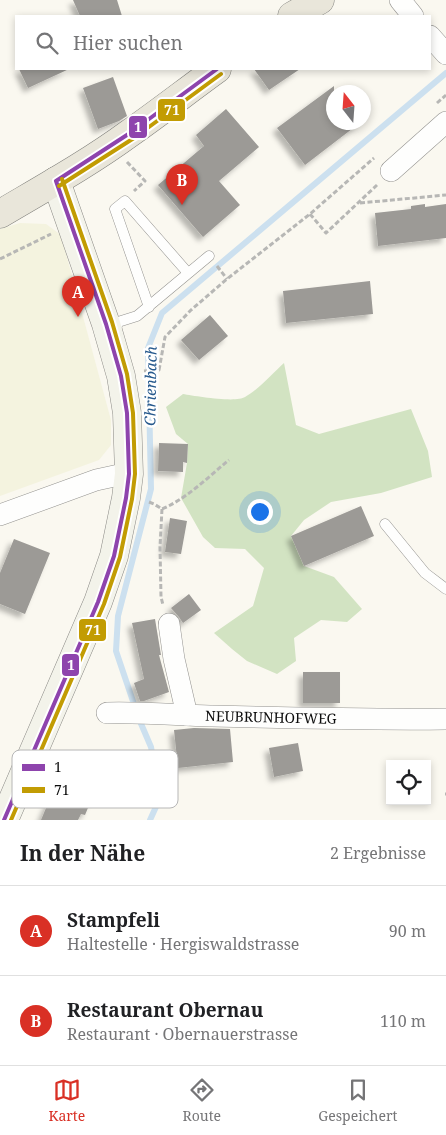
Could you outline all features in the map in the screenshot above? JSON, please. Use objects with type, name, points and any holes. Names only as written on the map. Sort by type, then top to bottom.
[{"type":"main road","points":[[294,15],[320,0]]},
{"type":"main road","points":[[0,214],[56,182],[130,133],[216,70]]},
{"type":"street","points":[[400,0],[412,15]]},
{"type":"street","points":[[391,171],[439,115]]},
{"type":"street","points":[[34,750],[98,602],[114,556],[129,474],[127,413],[121,376],[106,324],[56,182]]},
{"type":"street","points":[[0,515],[96,480],[129,474]]},
{"type":"street","name":"NEUBRUNHOFWEG","points":[[169,624],[174,659],[187,715],[405,720],[446,719]]},
{"type":"street","points":[[107,713],[138,712],[187,715]]},
{"type":"street","points":[[4,820],[12,801]]},
{"type":"lane","points":[[148,307],[115,209],[126,201],[188,273]]},
{"type":"lane","points":[[112,346],[118,322],[137,316],[209,256]]},
{"type":"lane","points":[[384,524],[425,573],[446,589]]},
{"type":"path","points":[[439,115],[446,95]]},
{"type":"path","points":[[124,157],[145,181],[130,193],[126,201]]},
{"type":"path","points":[[143,371],[159,370],[165,337],[191,310],[310,214],[374,158]]},
{"type":"path","points":[[310,214],[326,233],[360,203],[391,171]]},
{"type":"path","points":[[360,203],[446,195]]},
{"type":"path","points":[[0,259],[16,252]]},
{"type":"path","points":[[223,274],[228,279]]},
{"type":"path","points":[[162,509],[184,498],[229,460]]},
{"type":"path","points":[[154,504],[162,509]]},
{"type":"path","points":[[162,509],[160,547],[161,597],[169,624]]},
{"type":"green space","points":[[20,223],[46,224],[61,235],[111,420],[111,445],[99,460],[0,496],[0,229]]},
{"type":"green space","points":[[284,363],[296,425],[319,434],[411,409],[428,451],[432,477],[381,493],[331,502],[304,520],[291,536],[304,566],[334,577],[362,609],[347,622],[321,620],[294,638],[296,661],[277,674],[247,661],[214,633],[253,606],[264,568],[245,549],[215,548],[203,537],[181,498],[188,444],[176,434],[166,407],[183,394],[240,399],[260,386]]},
{"type":"building","points":[[73,0],[117,0],[122,15],[80,15]]},
{"type":"building","points":[[19,70],[67,70],[28,88]]},
{"type":"building","points":[[255,70],[299,70],[269,90]]},
{"type":"building","points":[[113,77],[127,116],[98,129],[83,88]]},
{"type":"building","points":[[326,92],[326,130],[351,130],[305,165],[277,128]]},
{"type":"building","points":[[226,109],[259,147],[219,181],[240,205],[203,237],[158,185],[204,146],[196,135]]},
{"type":"building","points":[[425,204],[425,207],[446,204],[446,238],[378,246],[375,213],[411,209],[411,206]]},
{"type":"building","points":[[370,281],[373,314],[286,323],[283,291]]},
{"type":"building","points":[[210,315],[228,336],[199,360],[181,340]]},
{"type":"building","points":[[159,443],[188,444],[187,463],[183,462],[183,472],[158,471]]},
{"type":"building","points":[[361,506],[374,536],[304,566],[291,536]]},
{"type":"building","points":[[170,518],[187,521],[181,554],[165,552]]},
{"type":"building","points":[[14,539],[50,553],[25,614],[0,604],[0,573]]},
{"type":"building","points":[[189,594],[201,610],[183,623],[171,608]]},
{"type":"building","points":[[155,619],[161,655],[159,655],[169,692],[140,701],[134,683],[144,679],[132,623]]},
{"type":"building","points":[[303,672],[340,672],[340,703],[303,703]]},
{"type":"building","points":[[194,728],[230,729],[233,762],[178,768],[178,750],[176,750],[174,730]]},
{"type":"building","points":[[298,743],[303,771],[274,777],[269,748]]},
{"type":"building","points":[[46,808],[88,808],[85,815],[81,814],[78,820],[41,820]]},
{"type":"waterway","name":"Chrienbach","points":[[152,750],[116,651],[118,616],[151,489],[148,348],[162,313],[446,73]]},
{"type":"waterway","name":"Chrienbach","points":[[150,820],[155,808]]},
{"type":"transit line","name":"1","points":[[56,181],[130,133],[216,70]]},
{"type":"transit line","name":"71","points":[[59,186],[134,138],[221,74]]},
{"type":"transit line","name":"71","points":[[41,750],[104,604],[120,557],[135,474],[133,413],[127,374],[112,322],[62,179]]},
{"type":"transit line","name":"1","points":[[34,750],[98,602],[114,556],[129,474],[127,413],[121,376],[106,324],[56,181]]},
{"type":"transit line","name":"1","points":[[4,820],[12,801]]},
{"type":"transit line","name":"71","points":[[11,820],[16,808]]},
{"type":"place","name":"Restaurant Obernau","points":[[182,205]]},
{"type":"place","name":"Stampfeli","points":[[78,317]]}]
